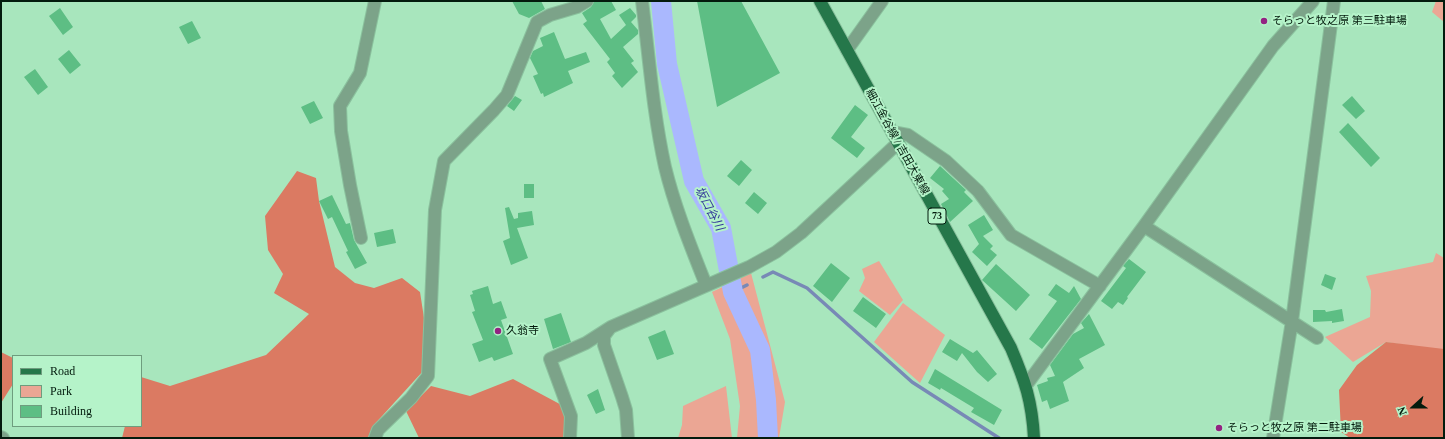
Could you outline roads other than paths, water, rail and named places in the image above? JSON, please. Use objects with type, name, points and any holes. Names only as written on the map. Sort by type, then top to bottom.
[{"type":"main road","name":"細江金谷線 / 吉田大東線","points":[[820,1],[1011,348],[1027,384],[1033,416],[1034,438]]},
{"type":"street","points":[[362,238],[350,186],[341,132],[340,106],[360,73],[376,1]]},
{"type":"street","points":[[375,438],[378,430],[411,398],[428,376],[435,210],[444,161],[494,110],[507,94],[537,22],[550,15],[577,7],[587,1]]},
{"type":"street","points":[[642,1],[652,87],[665,167],[678,213],[708,284]]},
{"type":"street","points":[[847,50],[882,1]]},
{"type":"street","points":[[1027,384],[1144,226],[1273,46],[1313,1]]},
{"type":"street","points":[[1273,438],[1292,321],[1334,1]]},
{"type":"street","points":[[892,132],[908,135],[946,161],[978,191],[1011,235],[1100,286]]},
{"type":"street","points":[[570,438],[571,416],[550,359],[586,342],[611,327],[743,270],[776,252],[801,233],[898,143]]},
{"type":"street","points":[[1144,226],[1317,338]]},
{"type":"street","points":[[611,327],[604,336],[604,345],[626,410],[628,438]]},
{"type":"waterway","name":"坂口谷川","points":[[661,1],[667,64],[694,181],[721,228],[733,292],[760,350],[766,400],[768,438]]},
{"type":"waterway","points":[[763,277],[773,272],[807,288],[912,382],[999,438]]},
{"type":"waterway","points":[[733,292],[747,285]]},
{"type":"place","name":"そらっと牧之原 第三駐車場","points":[[1264,21]]},
{"type":"place","name":"久翁寺","points":[[498,331]]},
{"type":"place","name":"そらっと牧之原 第二駐車場","points":[[1219,428]]}]
